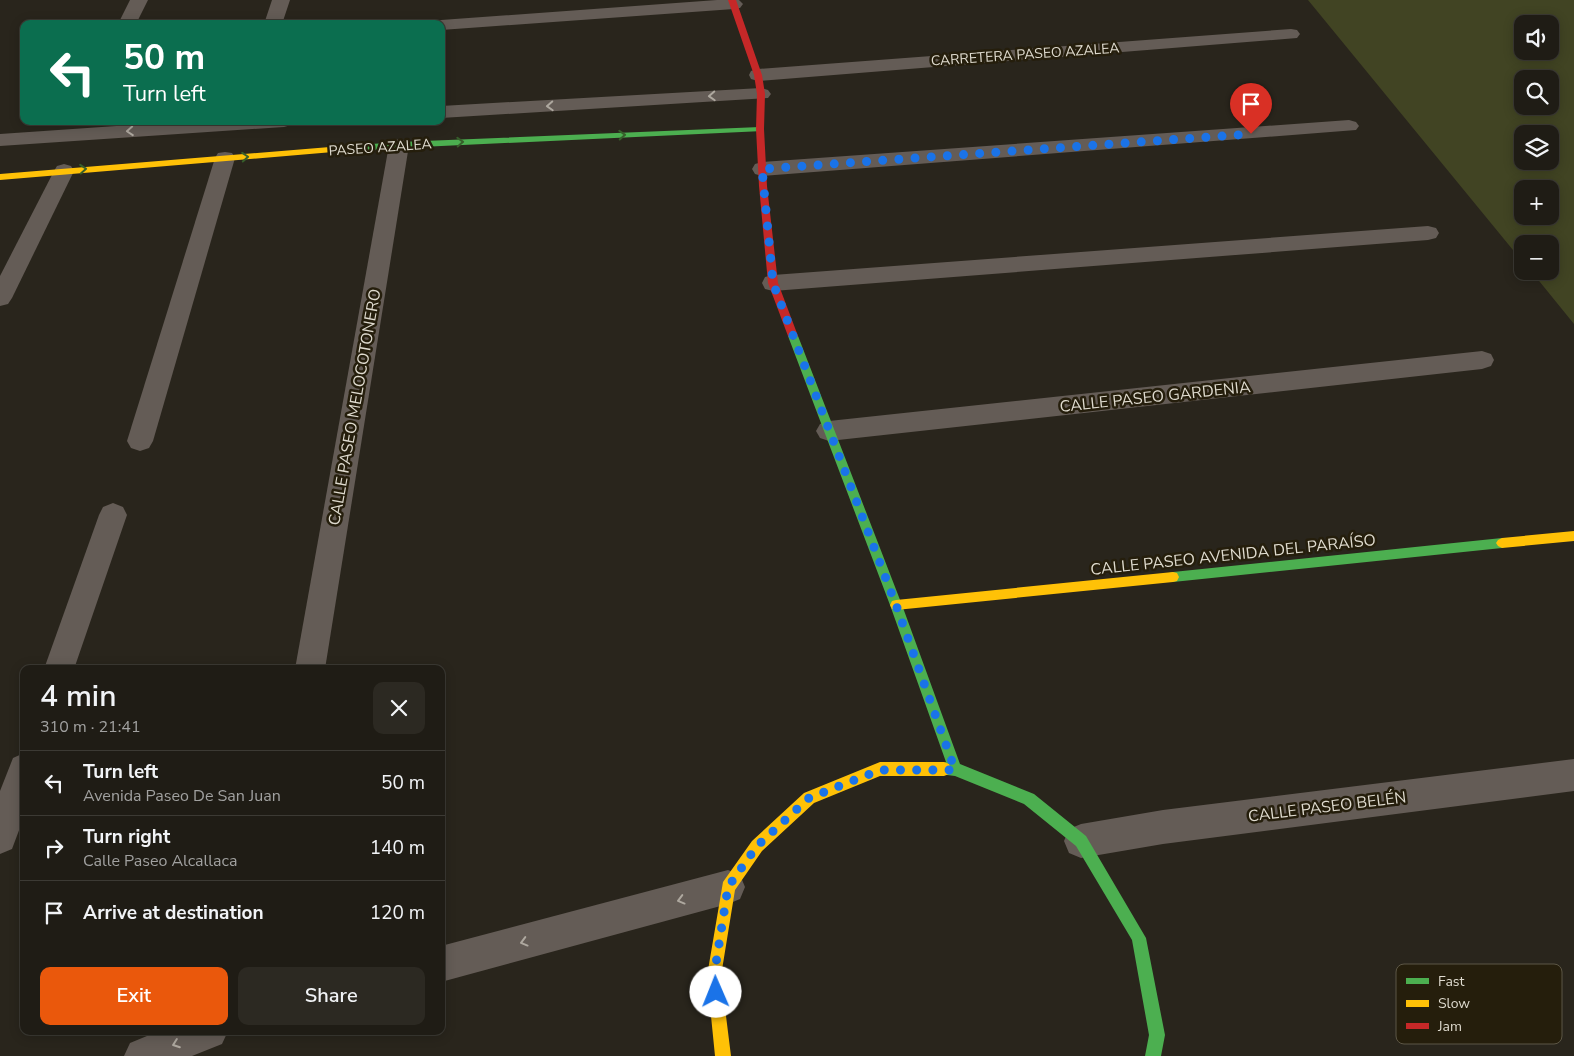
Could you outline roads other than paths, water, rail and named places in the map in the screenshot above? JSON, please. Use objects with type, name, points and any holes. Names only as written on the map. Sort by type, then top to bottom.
[{"type":"street","points":[[129,20],[139,0]]},
{"type":"street","points":[[274,20],[281,0]]},
{"type":"street","points":[[445,25],[733,2],[759,84],[762,177],[773,283],[896,605],[955,770]]},
{"type":"street","name":"CARRETERA PASEO AZALEA","points":[[759,84],[1291,34]]},
{"type":"street","points":[[445,112],[759,84]]},
{"type":"street","points":[[0,140],[76,128],[160,125]]},
{"type":"street","points":[[762,177],[1349,126]]},
{"type":"street","name":"PASEO AZALEA","points":[[0,177],[398,145],[760,129]]},
{"type":"street","name":"CALLE PASEO MELOCOTONERO","points":[[311,665],[398,145]]},
{"type":"street","points":[[140,441],[226,158]]},
{"type":"street","points":[[0,298],[64,171]]},
{"type":"street","points":[[773,283],[1428,233]]},
{"type":"street","name":"CALLE PASEO GARDENIA","points":[[828,431],[1482,360]]},
{"type":"street","points":[[60,665],[113,514]]},
{"type":"street","name":"CALLE PASEO AVENIDA DEL PARAÍSO","points":[[896,605],[1574,536]]},
{"type":"street","points":[[723,1056],[714,976],[728,887],[757,846],[809,798],[880,770],[955,770],[1030,799],[1081,841],[1139,938],[1156,1034],[1153,1056]]},
{"type":"street","name":"CALLE PASEO BELÉN","points":[[1081,841],[1163,827],[1574,776]]},
{"type":"street","points":[[0,837],[20,780]]},
{"type":"street","points":[[445,963],[728,887]]},
{"type":"street","points":[[142,1056],[198,1035]]}]
